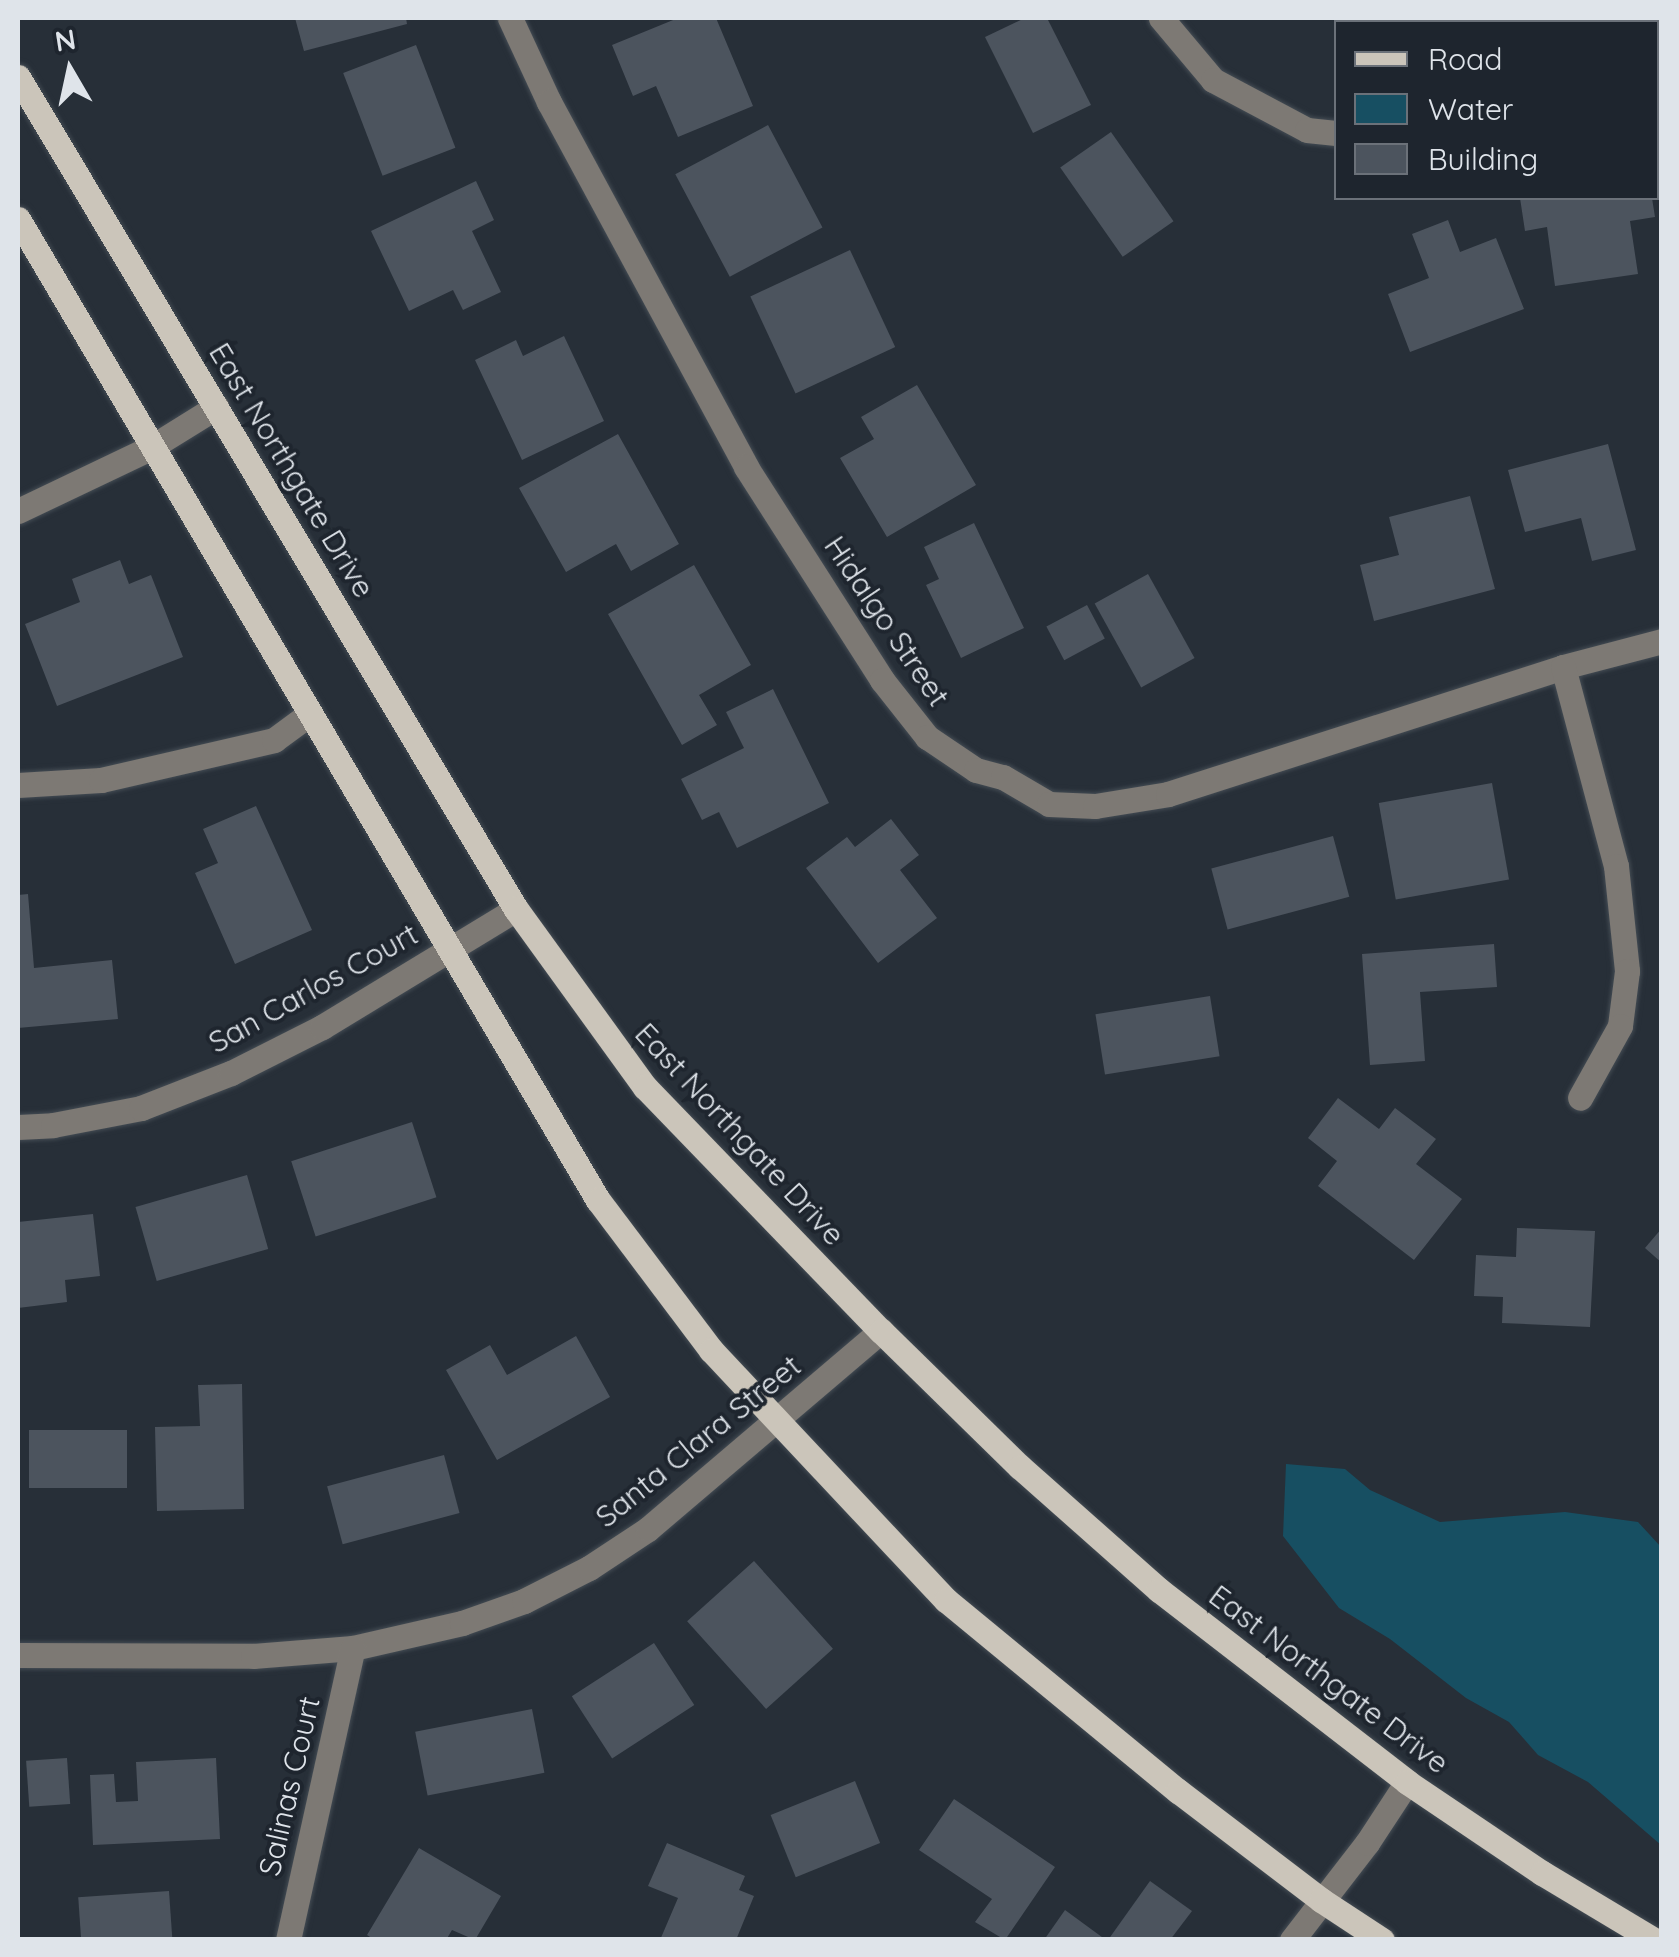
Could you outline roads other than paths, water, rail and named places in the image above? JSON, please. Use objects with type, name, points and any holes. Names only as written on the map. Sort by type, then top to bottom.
[{"type":"main road","name":"East Northgate Drive","points":[[18,77],[516,910],[645,1087],[881,1331],[1020,1467],[1159,1590],[1407,1782],[1542,1873],[1654,1940]]},
{"type":"main road","points":[[18,219],[598,1200],[711,1350],[946,1600],[1046,1686],[1322,1900],[1382,1940]]},
{"type":"street","name":"Hidalgo Street","points":[[510,18],[549,102],[746,467],[882,680],[927,737],[976,770],[1004,778],[1049,804],[1095,806],[1168,794],[1563,667],[1662,641]]},
{"type":"street","points":[[1162,18],[1213,80],[1307,130],[1334,133]]},
{"type":"street","points":[[18,511],[150,448],[216,407]]},
{"type":"street","points":[[1563,667],[1616,866],[1627,972],[1620,1026],[1580,1098]]},
{"type":"street","points":[[18,785],[102,780],[274,740],[308,715]]},
{"type":"street","name":"San Carlos Court","points":[[18,1127],[53,1125],[142,1108],[231,1073],[322,1027],[516,910]]},
{"type":"street","name":"Santa Clara Street","points":[[18,1655],[253,1656],[353,1648],[462,1623],[524,1601],[589,1568],[648,1529],[881,1331]]},
{"type":"street","name":"Salinas Court","points":[[288,1940],[353,1648]]},
{"type":"street","points":[[1292,1940],[1368,1843],[1407,1782]]},
{"type":"water","points":[[1286,1464],[1345,1469],[1370,1490],[1440,1522],[1565,1512],[1638,1522],[1661,1547],[1661,1845],[1588,1782],[1538,1755],[1509,1722],[1466,1698],[1390,1639],[1339,1608],[1283,1536]]}]
